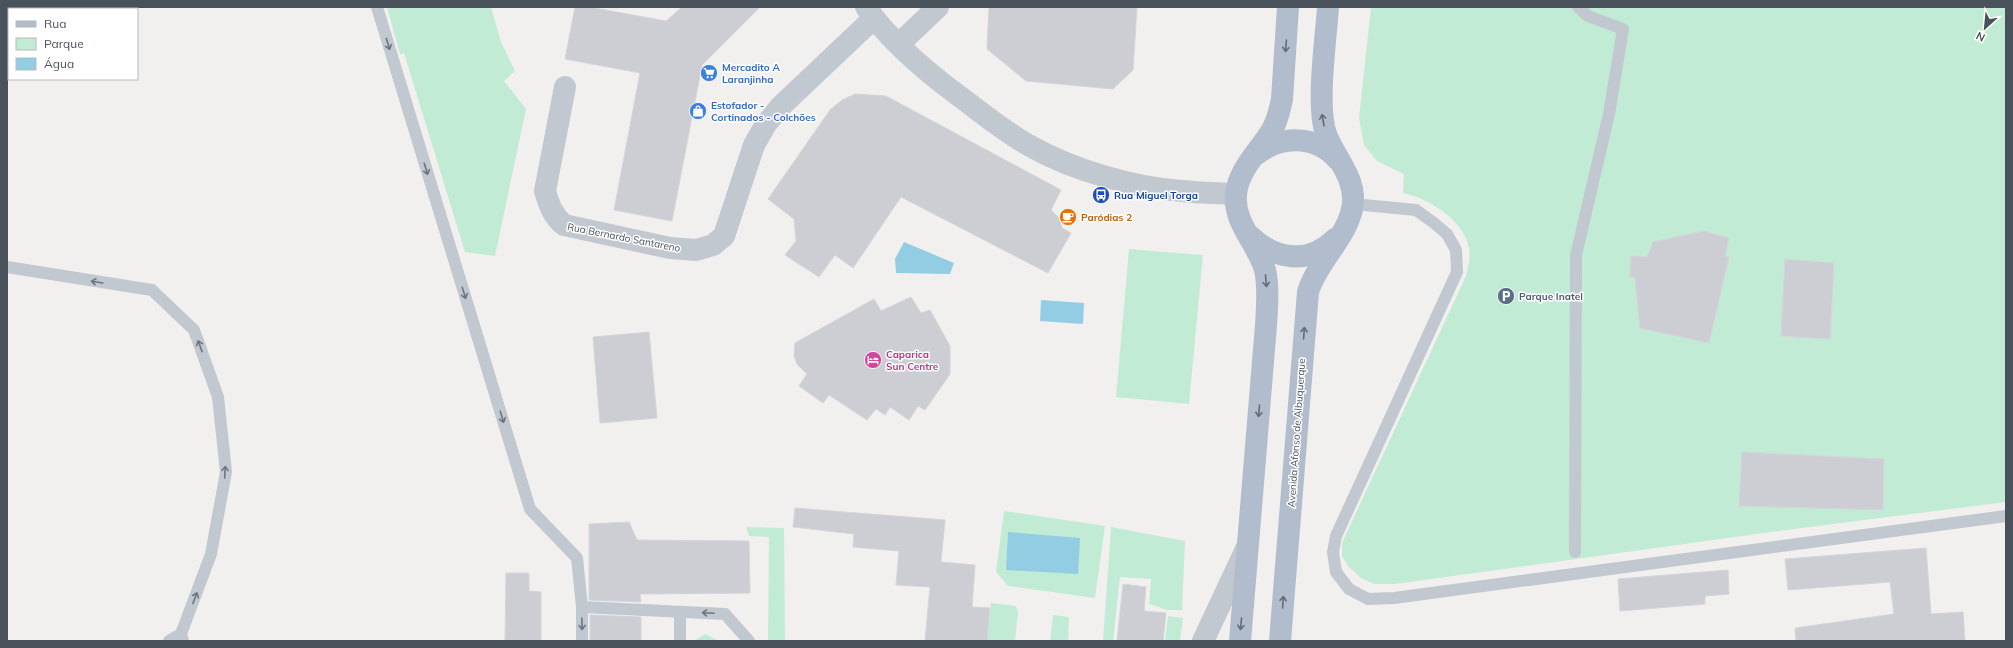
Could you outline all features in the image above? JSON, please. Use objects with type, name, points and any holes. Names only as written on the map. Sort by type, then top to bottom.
[{"type":"main road","name":"Avenida Afonso de Albuquerque","points":[[1240,641],[1266,325],[1267,293],[1265,271],[1259,254],[1238,214],[1236,194],[1241,175],[1273,129],[1280,112],[1288,7]]},
{"type":"main road","name":"Avenida Afonso de Albuquerque","points":[[1280,641],[1308,292],[1314,276],[1349,220],[1353,204],[1352,185],[1326,134],[1322,116],[1328,7]]},
{"type":"main road","name":"Avenida Afonso de Albuquerque","points":[[1252,158],[1268,146],[1287,140],[1302,140],[1317,144],[1332,154],[1344,168]]},
{"type":"main road","name":"Avenida Afonso de Albuquerque","points":[[1247,232],[1261,246],[1278,254],[1296,256],[1314,254],[1329,246],[1341,234]]},
{"type":"street","points":[[899,44],[938,7]]},
{"type":"street","points":[[870,13],[921,66],[987,117],[1032,147],[1108,176],[1150,187],[1182,192],[1236,194]]},
{"type":"street","name":"Rua Bernardo Santareno","points":[[565,87],[545,191],[549,205],[556,218],[564,226],[670,248],[696,250],[713,245],[724,236],[754,145],[766,124],[781,106],[870,13]]},
{"type":"street","points":[[1203,641],[1247,547]]},
{"type":"lane","points":[[377,7],[530,509],[577,558],[582,607],[582,641]]},
{"type":"lane","points":[[1575,552],[1576,254],[1609,114],[1623,30],[1588,16],[1578,7]]},
{"type":"lane","points":[[1353,204],[1416,210],[1447,234],[1456,250],[1457,272],[1336,536],[1333,552],[1336,572],[1349,589],[1368,599],[1394,598],[2006,516]]},
{"type":"lane","points":[[7,267],[152,290],[194,330],[218,397],[226,472],[212,554],[182,638],[169,641]]},
{"type":"lane","points":[[582,607],[725,614],[749,641]]},
{"type":"lane","points":[[680,612],[680,641]]},
{"type":"green space","points":[[387,7],[491,7],[501,42],[515,71],[504,81],[526,109],[495,256],[465,252],[404,53],[400,54]]},
{"type":"green space","points":[[1371,7],[2006,7],[2006,502],[1786,530],[1395,584],[1374,584],[1361,578],[1349,567],[1342,556],[1342,543],[1466,276],[1470,255],[1466,238],[1453,220],[1434,205],[1403,193],[1404,174],[1377,161],[1364,145],[1359,118]]},
{"type":"green space","points":[[1129,249],[1203,255],[1189,404],[1116,397]]},
{"type":"green space","points":[[1004,511],[1105,526],[1095,598],[1008,586],[996,572]]},
{"type":"green space","points":[[746,527],[784,528],[785,641],[768,641],[769,537],[749,536]]},
{"type":"green space","points":[[1111,527],[1185,541],[1182,610],[1167,610],[1149,604],[1151,579],[1120,577],[1113,641],[1103,641]]},
{"type":"green space","points":[[991,603],[1016,606],[1018,612],[1015,641],[987,641]]},
{"type":"green space","points":[[1053,615],[1069,617],[1068,641],[1050,641]]},
{"type":"green space","points":[[1168,616],[1183,618],[1180,641],[1165,641]]},
{"type":"green space","points":[[705,634],[719,641],[694,641]]},
{"type":"water","points":[[904,242],[954,263],[950,274],[896,273],[895,259]]},
{"type":"water","points":[[1041,300],[1084,303],[1083,324],[1040,321]]},
{"type":"water","points":[[1008,532],[1080,538],[1078,574],[1006,570]]},
{"type":"building","points":[[575,7],[589,7],[666,21],[682,7],[760,7],[702,65],[672,221],[614,210],[640,73],[565,59]]},
{"type":"building","points":[[989,7],[1137,7],[1133,70],[1113,89],[1026,81],[987,49]]},
{"type":"building","points":[[855,94],[886,96],[1061,190],[1051,210],[1059,218],[1062,228],[1071,233],[1048,273],[901,197],[853,268],[835,255],[819,277],[785,255],[796,241],[794,219],[768,199],[830,110],[842,100]]},
{"type":"building","points":[[1704,231],[1729,238],[1725,256],[1729,257],[1709,343],[1640,328],[1635,278],[1630,276],[1631,256],[1647,257],[1653,242]]},
{"type":"building","points":[[1785,259],[1834,263],[1830,339],[1781,336]]},
{"type":"building","name":"Caparica Sun Centre","points":[[911,297],[921,313],[930,310],[950,346],[950,374],[925,410],[918,406],[909,420],[890,407],[885,415],[876,409],[867,420],[829,395],[823,403],[799,386],[807,374],[797,364],[794,356],[795,343],[874,299],[881,311]]},
{"type":"building","points":[[649,332],[657,418],[600,423],[593,337]]},
{"type":"building","points":[[1742,452],[1884,459],[1883,510],[1739,506]]},
{"type":"building","points":[[795,508],[945,520],[941,562],[975,565],[972,607],[990,608],[987,641],[925,641],[930,587],[896,585],[899,551],[853,547],[854,534],[793,527]]},
{"type":"building","points":[[629,522],[637,540],[749,541],[750,593],[640,594],[641,602],[589,600],[589,524]]},
{"type":"building","points":[[1926,548],[1931,614],[1963,612],[1965,641],[1796,641],[1795,628],[1894,614],[1890,582],[1788,590],[1785,559]]},
{"type":"building","points":[[1728,570],[1729,594],[1705,596],[1705,604],[1620,611],[1618,579]]},
{"type":"building","points":[[506,573],[529,573],[529,591],[541,592],[541,641],[505,641]]},
{"type":"building","points":[[1123,584],[1146,587],[1144,611],[1166,613],[1163,641],[1117,641]]},
{"type":"building","points":[[590,615],[641,617],[641,641],[590,641]]},
{"type":"place","name":"Mercadito A Laranjinha","points":[[709,73]]},
{"type":"place","name":"Estofador - Cortinados - Colchões","points":[[698,111]]},
{"type":"place","name":"Rua Miguel Torga","points":[[1101,195]]},
{"type":"place","name":"Paródias 2","points":[[1068,217]]},
{"type":"place","name":"Parque Inatel","points":[[1506,296]]},
{"type":"place","name":"Caparica Sun Centre","points":[[873,360]]}]
